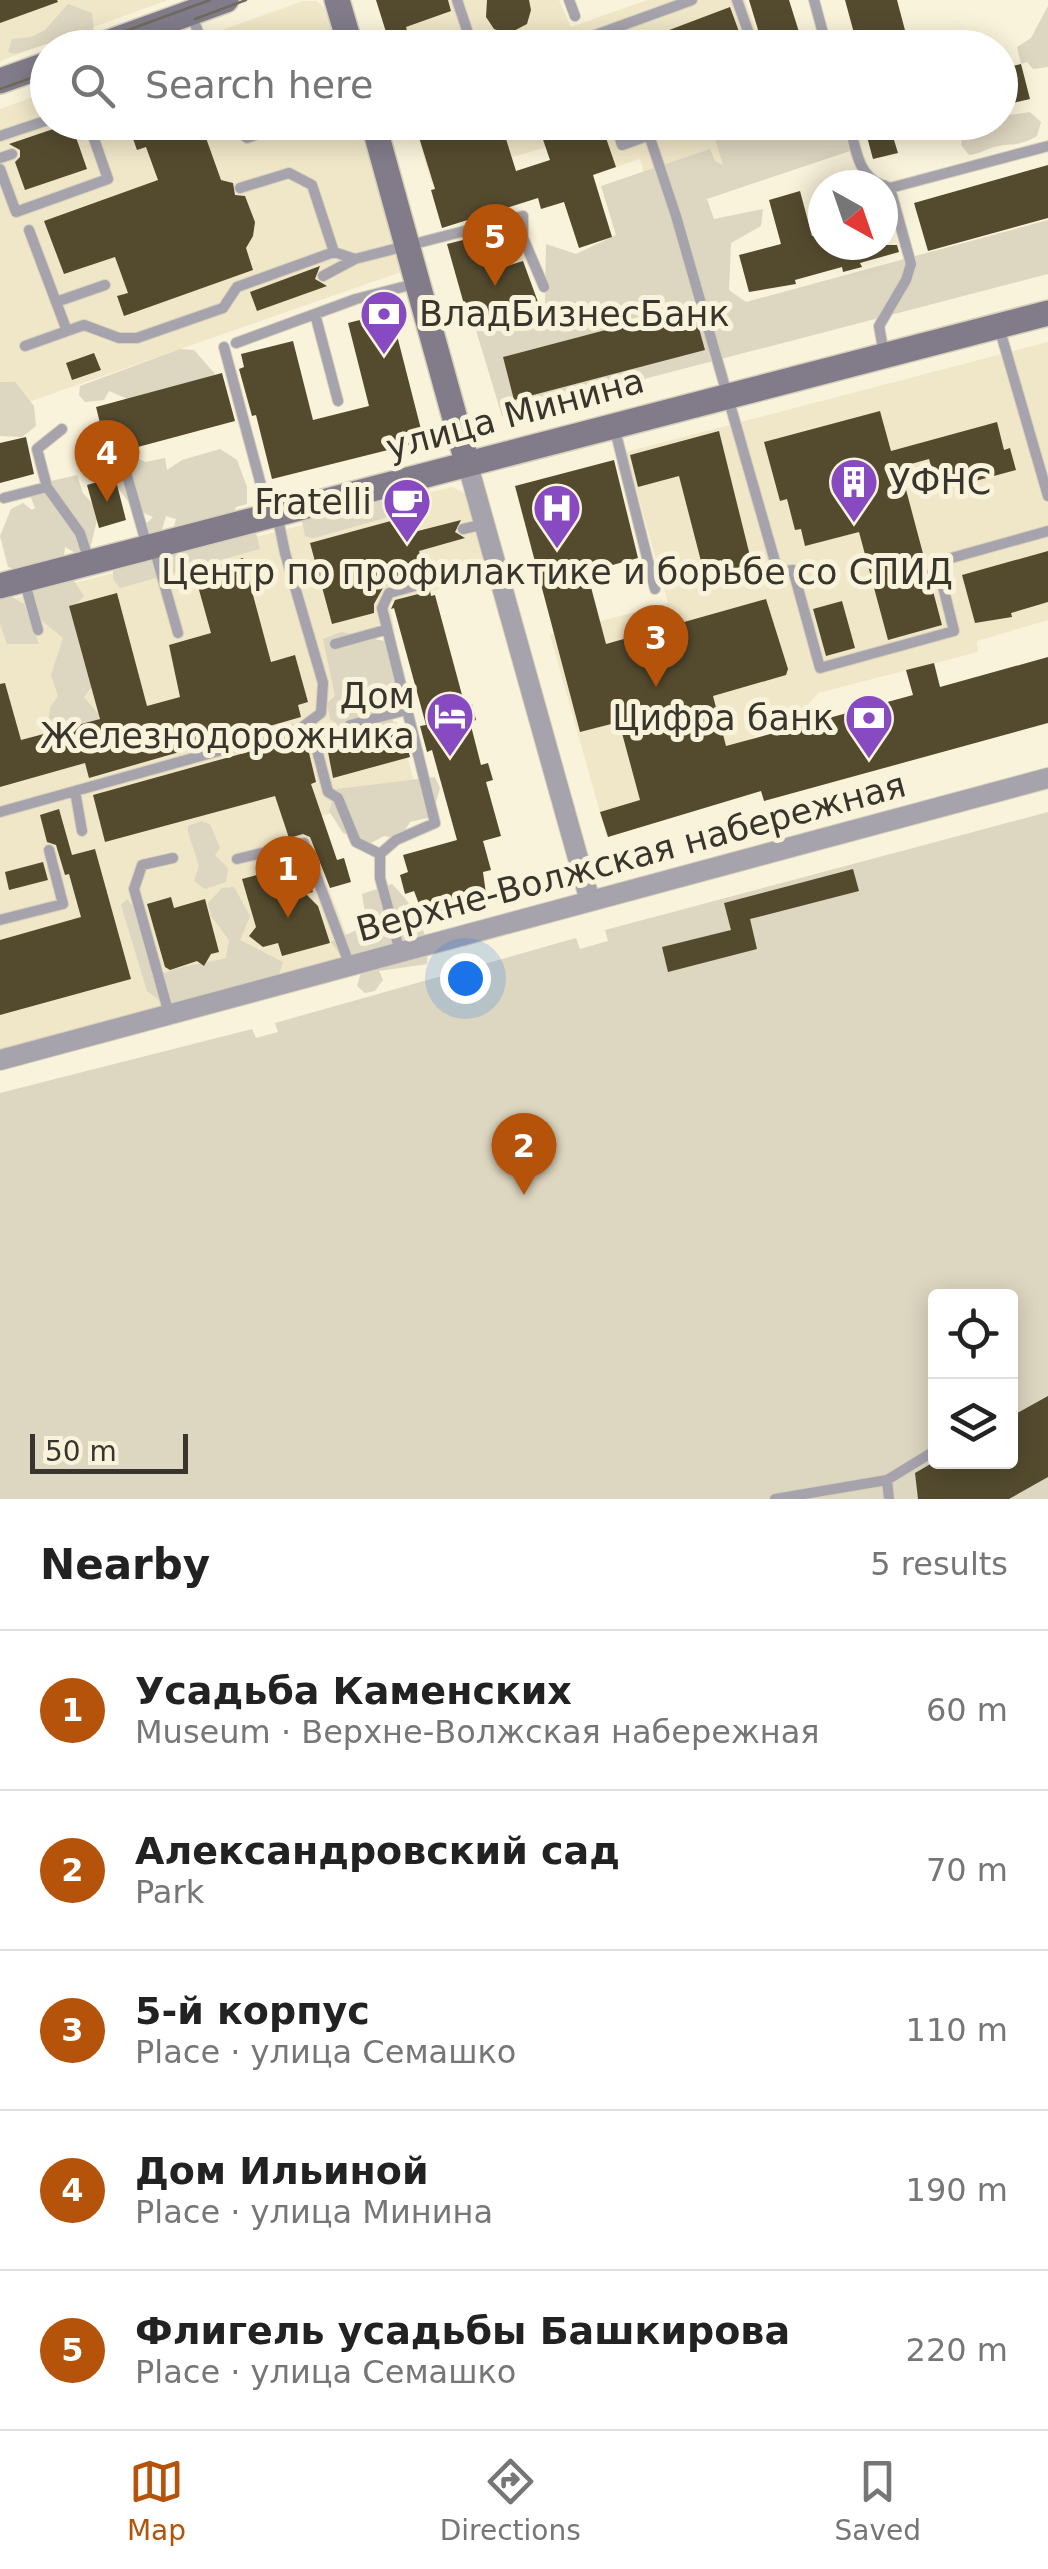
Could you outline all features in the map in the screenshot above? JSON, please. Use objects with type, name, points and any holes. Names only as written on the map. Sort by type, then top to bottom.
[{"type":"street","points":[[142,30],[226,0]]},
{"type":"street","points":[[337,0],[346,30]]},
{"type":"street","points":[[0,81],[30,70]]},
{"type":"street","points":[[378,140],[590,901]]},
{"type":"street","name":"улица Минина","points":[[12,583],[1048,313]]},
{"type":"street","name":"Верхне-Волжская набережная","points":[[0,1060],[1048,778]]},
{"type":"lane","points":[[457,0],[467,30]]},
{"type":"lane","points":[[569,0],[575,16]]},
{"type":"lane","points":[[609,30],[692,0]]},
{"type":"lane","points":[[736,0],[747,30]]},
{"type":"lane","points":[[814,0],[822,30]]},
{"type":"lane","points":[[191,12],[198,30]]},
{"type":"lane","points":[[0,136],[30,126]]},
{"type":"lane","points":[[0,169],[16,212],[108,179],[94,140]]},
{"type":"lane","points":[[652,140],[778,572],[793,570],[820,668],[954,631],[937,562],[1048,531]]},
{"type":"lane","points":[[854,140],[863,170]]},
{"type":"lane","points":[[898,183],[1048,146]]},
{"type":"lane","points":[[240,188],[289,173],[312,185],[334,252]]},
{"type":"lane","points":[[323,276],[355,259],[523,216],[523,238],[544,287]]},
{"type":"lane","points":[[884,356],[879,326],[911,264],[898,225]]},
{"type":"lane","points":[[29,230],[67,331]]},
{"type":"lane","points":[[25,346],[84,325],[119,338],[137,338],[223,308],[238,287],[334,252],[355,259]]},
{"type":"lane","points":[[236,343],[356,299],[419,282]]},
{"type":"lane","points":[[56,302],[105,285]]},
{"type":"lane","points":[[316,314],[338,402]]},
{"type":"lane","points":[[999,326],[1048,496]]},
{"type":"lane","points":[[0,812],[301,728],[322,714],[323,683],[224,348]]},
{"type":"lane","points":[[614,424],[655,589]]},
{"type":"lane","points":[[62,429],[37,449],[46,487],[80,533],[89,562]]},
{"type":"lane","points":[[124,465],[178,633]]},
{"type":"lane","points":[[4,498],[46,487]]},
{"type":"lane","points":[[463,529],[485,524]]},
{"type":"lane","points":[[400,952],[380,878],[380,854],[396,840],[435,824],[382,608],[389,593],[496,564]]},
{"type":"lane","points":[[12,583],[38,630]]},
{"type":"lane","points":[[335,644],[385,630]]},
{"type":"lane","points":[[350,725],[406,710]]},
{"type":"lane","points":[[336,733],[317,750],[328,792],[338,798],[356,842],[380,854]]},
{"type":"lane","points":[[74,792],[82,830]]},
{"type":"lane","points":[[237,859],[304,843],[350,966]]},
{"type":"lane","points":[[0,920],[63,904],[49,850]]},
{"type":"lane","points":[[169,1015],[134,889],[142,865],[173,858]]},
{"type":"lane","points":[[775,1499],[887,1480],[928,1455]]},
{"type":"lane","points":[[887,1480],[889,1499]]},
{"type":"shaded area","points":[[0,0],[168,0],[85,30],[30,30],[30,50],[0,61]]},
{"type":"shaded area","points":[[376,0],[559,0],[571,27],[647,0],[745,0],[756,30],[386,30]]},
{"type":"shaded area","points":[[303,1],[316,1],[324,7],[331,30],[222,30]]},
{"type":"shaded area","points":[[68,4],[92,13],[94,30],[45,30]]},
{"type":"shaded area","points":[[1048,6],[1048,67],[1033,69],[1027,62],[1021,64],[1018,46],[1031,38]]},
{"type":"shaded area","points":[[30,37],[30,49],[8,52],[12,39]]},
{"type":"shaded area","points":[[30,98],[30,140],[364,140],[401,272],[0,412],[0,109]]},
{"type":"shaded area","points":[[1030,112],[1041,122],[1037,136],[969,155],[961,145],[962,140],[1018,140],[1018,114]]},
{"type":"shaded area","points":[[419,140],[799,140],[656,212],[640,159],[593,175],[612,237],[579,248],[546,147],[431,182]]},
{"type":"shaded area","points":[[715,140],[847,140],[850,151],[707,199],[714,219],[763,209],[761,226],[731,243],[729,290],[746,302],[1048,220],[1048,274],[502,416],[475,327],[545,302],[546,244],[576,254],[616,235],[601,186],[710,149],[715,161],[723,165]]},
{"type":"shaded area","points":[[1048,342],[1048,620],[977,641],[978,652],[818,693],[806,707],[738,746],[739,781],[744,796],[607,837],[550,635],[668,603],[626,452]]},
{"type":"shaded area","points":[[180,349],[194,350],[215,374],[191,393],[132,401],[109,391],[104,400],[85,402],[79,395],[80,386]]},
{"type":"shaded area","points":[[0,382],[15,382],[34,406],[36,426],[22,437],[0,436]]},
{"type":"shaded area","points":[[220,449],[237,460],[247,487],[247,504],[236,507],[230,523],[173,530],[176,519],[166,516],[161,533],[146,538],[143,527],[153,517],[133,508],[112,480],[115,468],[131,455],[145,462],[165,458],[167,470],[182,460]]},
{"type":"shaded area","points":[[77,475],[83,493],[99,511],[89,554],[82,557],[65,547],[63,565],[27,573],[8,567],[0,536],[11,509],[23,503],[32,510],[35,508],[30,495],[42,483]]},
{"type":"shaded area","points":[[452,487],[464,493],[471,503],[491,575],[389,603],[395,632],[332,650],[345,735],[397,721],[416,788],[322,816],[333,848],[316,855],[354,954],[0,1050],[0,602]]},
{"type":"shaded area","points":[[419,491],[430,502],[424,515],[406,512],[314,538],[305,536],[302,521]]},
{"type":"shaded area","points":[[256,533],[260,549],[120,588],[113,579],[113,568]]},
{"type":"shaded area","points":[[73,579],[84,596],[73,608],[97,680],[84,697],[100,716],[88,733],[73,736],[48,728],[50,708],[58,696],[51,675],[63,638],[41,620],[32,593],[36,583]]},
{"type":"shaded area","points":[[9,595],[24,604],[39,644],[7,644],[0,624],[0,596]]},
{"type":"shaded area","points":[[341,632],[394,643],[403,678],[387,690],[399,701],[390,709],[394,726],[381,734],[378,748],[361,750],[345,743],[330,719],[327,703],[335,696],[323,639]]},
{"type":"shaded area","points":[[435,777],[440,788],[432,817],[410,822],[400,839],[384,836],[371,843],[343,833],[329,811],[337,789]]},
{"type":"shaded area","points":[[1048,812],[1048,1499],[0,1499],[0,1093],[252,1029],[256,1038],[278,1032],[275,1023],[576,938],[580,949],[608,941],[605,930]]},
{"type":"shaded area","points":[[201,821],[210,824],[220,848],[215,855],[228,868],[226,882],[205,889],[194,881],[199,866],[188,832],[188,826]]},
{"type":"shaded area","points":[[392,884],[419,920],[426,941],[427,964],[379,971],[383,980],[375,991],[365,993],[357,986],[362,969],[345,962],[331,942],[367,925],[362,894]]},
{"type":"shaded area","points":[[234,887],[250,916],[240,940],[283,962],[277,982],[170,1008],[147,991],[121,905],[127,899],[151,929],[160,971],[165,973],[226,958],[229,940],[211,916],[208,903],[222,888]]},
{"type":"building","points":[[0,0],[57,0],[58,2],[0,23]]},
{"type":"building","points":[[376,0],[448,0],[451,11],[406,27],[407,30],[385,30]]},
{"type":"building","points":[[487,0],[529,0],[527,24],[516,30],[494,29],[486,17]]},
{"type":"building","points":[[749,0],[789,0],[798,30],[758,30]]},
{"type":"building","points":[[845,0],[897,0],[905,30],[853,30]]},
{"type":"building","points":[[730,7],[738,30],[669,30]]},
{"type":"building","points":[[1021,64],[1030,99],[1018,102]]},
{"type":"building","points":[[30,137],[30,140],[77,140],[87,169],[25,190],[15,162],[20,150],[9,144]]},
{"type":"building","points":[[133,140],[207,140],[221,180],[233,183],[235,195],[245,196],[255,222],[246,248],[253,270],[124,316],[117,296],[128,293],[115,257],[64,274],[44,221],[158,180],[146,147],[137,150]]},
{"type":"building","points":[[420,140],[506,140],[516,171],[550,160],[543,140],[607,140],[616,167],[593,175],[612,237],[579,248],[564,202],[541,209],[538,198],[442,228],[431,190],[435,189]]},
{"type":"building","points":[[868,140],[894,140],[898,153],[873,159]]},
{"type":"building","points":[[1048,165],[1048,218],[928,251],[914,203]]},
{"type":"building","points":[[800,191],[808,221],[808,260],[871,260],[843,272],[842,267],[795,280],[796,284],[749,292],[739,255],[781,244],[769,200]]},
{"type":"building","points":[[487,234],[498,269],[523,261],[538,302],[469,322],[447,244]]},
{"type":"building","points":[[320,266],[315,279],[327,286],[257,311],[250,292]]},
{"type":"building","points":[[693,307],[705,350],[514,400],[503,357]]},
{"type":"building","points":[[391,312],[424,441],[272,479],[256,415],[252,416],[239,369],[244,367],[241,354],[293,341],[313,420],[369,406],[348,323]]},
{"type":"building","points":[[94,353],[101,370],[72,380],[66,363]]},
{"type":"building","points":[[222,373],[235,421],[108,455],[96,407]]},
{"type":"building","name":"УФНС","points":[[880,411],[891,451],[997,422],[1004,450],[1010,448],[1016,470],[938,491],[929,459],[900,467],[942,625],[888,640],[859,532],[805,546],[801,529],[795,530],[787,499],[780,501],[764,442]]},
{"type":"building","points":[[719,431],[752,564],[724,571],[721,560],[702,565],[679,476],[638,487],[630,455]]},
{"type":"building","points":[[26,437],[34,474],[0,483],[0,443]]},
{"type":"building","points":[[614,460],[638,558],[587,572],[606,644],[766,599],[788,669],[786,675],[713,696],[726,746],[913,695],[906,670],[934,663],[940,687],[1048,657],[1048,723],[764,801],[761,791],[608,837],[600,812],[640,800],[619,722],[580,732],[515,486]]},
{"type":"building","points":[[115,477],[126,520],[99,528],[87,485]]},
{"type":"building","points":[[409,516],[414,532],[461,520],[455,532],[465,538],[419,551],[425,574],[384,586],[374,604],[374,613],[332,624],[310,543]]},
{"type":"building","points":[[1048,551],[1048,602],[1011,613],[1012,617],[975,623],[962,575]]},
{"type":"building","points":[[243,558],[271,662],[295,655],[308,702],[298,705],[301,717],[89,778],[85,763],[0,787],[0,684],[5,683],[21,740],[100,719],[69,606],[117,593],[147,706],[180,697],[169,645],[211,633],[194,572]]},
{"type":"building","points":[[430,591],[431,596],[435,595],[465,706],[472,704],[476,720],[470,722],[481,765],[488,763],[493,780],[486,782],[501,836],[483,841],[491,870],[483,872],[487,901],[424,917],[414,891],[405,894],[400,875],[408,872],[403,855],[457,840],[432,750],[427,752],[420,726],[426,725],[394,608],[391,609],[395,600]]},
{"type":"building","points":[[842,601],[855,648],[826,656],[813,609]]},
{"type":"building","points":[[403,731],[410,757],[333,778],[328,752]]},
{"type":"building","points":[[305,736],[316,782],[311,784],[337,860],[344,858],[351,882],[330,888],[310,837],[303,834],[289,838],[275,796],[105,842],[93,795]]},
{"type":"building","points":[[59,809],[72,855],[95,849],[131,979],[0,1015],[0,940],[81,917],[69,874],[65,875],[56,845],[47,842],[40,815]]},
{"type":"building","points":[[299,853],[313,892],[306,894],[318,906],[330,943],[282,956],[278,943],[263,947],[249,936],[256,927],[242,879],[298,864],[294,854]]},
{"type":"building","points":[[43,862],[48,880],[9,890],[5,872]]},
{"type":"building","points":[[853,869],[859,891],[750,919],[757,949],[668,972],[662,947],[731,930],[724,903]]},
{"type":"building","points":[[171,897],[174,908],[205,899],[219,952],[211,954],[204,966],[197,961],[170,970],[165,967],[147,904]]},
{"type":"building","points":[[1048,1396],[1048,1477],[1009,1499],[918,1499],[915,1473],[928,1465],[928,1469],[1018,1469],[1018,1413]]},
{"type":"tram line","points":[[128,30],[210,0]]},
{"type":"tram line","points":[[195,19],[246,0]]},
{"type":"tram line","points":[[0,89],[30,78]]},
{"type":"place","name":"Флигель усадьбы Башкирова","points":[[495,286]]},
{"type":"place","name":"ВладБизнесБанк","points":[[384,356]]},
{"type":"place","name":"Дом Ильиной","points":[[107,502]]},
{"type":"place","name":"УФНС","points":[[854,524]]},
{"type":"place","name":"Fratelli","points":[[407,544]]},
{"type":"place","name":"Центр по профилактике и борьбе со СПИД","points":[[557,550]]},
{"type":"place","name":"5-й корпус","points":[[656,687]]},
{"type":"place","name":"Дом Железнодорожника","points":[[450,758]]},
{"type":"place","name":"Цифра банк","points":[[869,760]]},
{"type":"place","name":"Усадьба Каменских","points":[[288,918]]},
{"type":"place","name":"Александровский сад","points":[[524,1195]]}]
